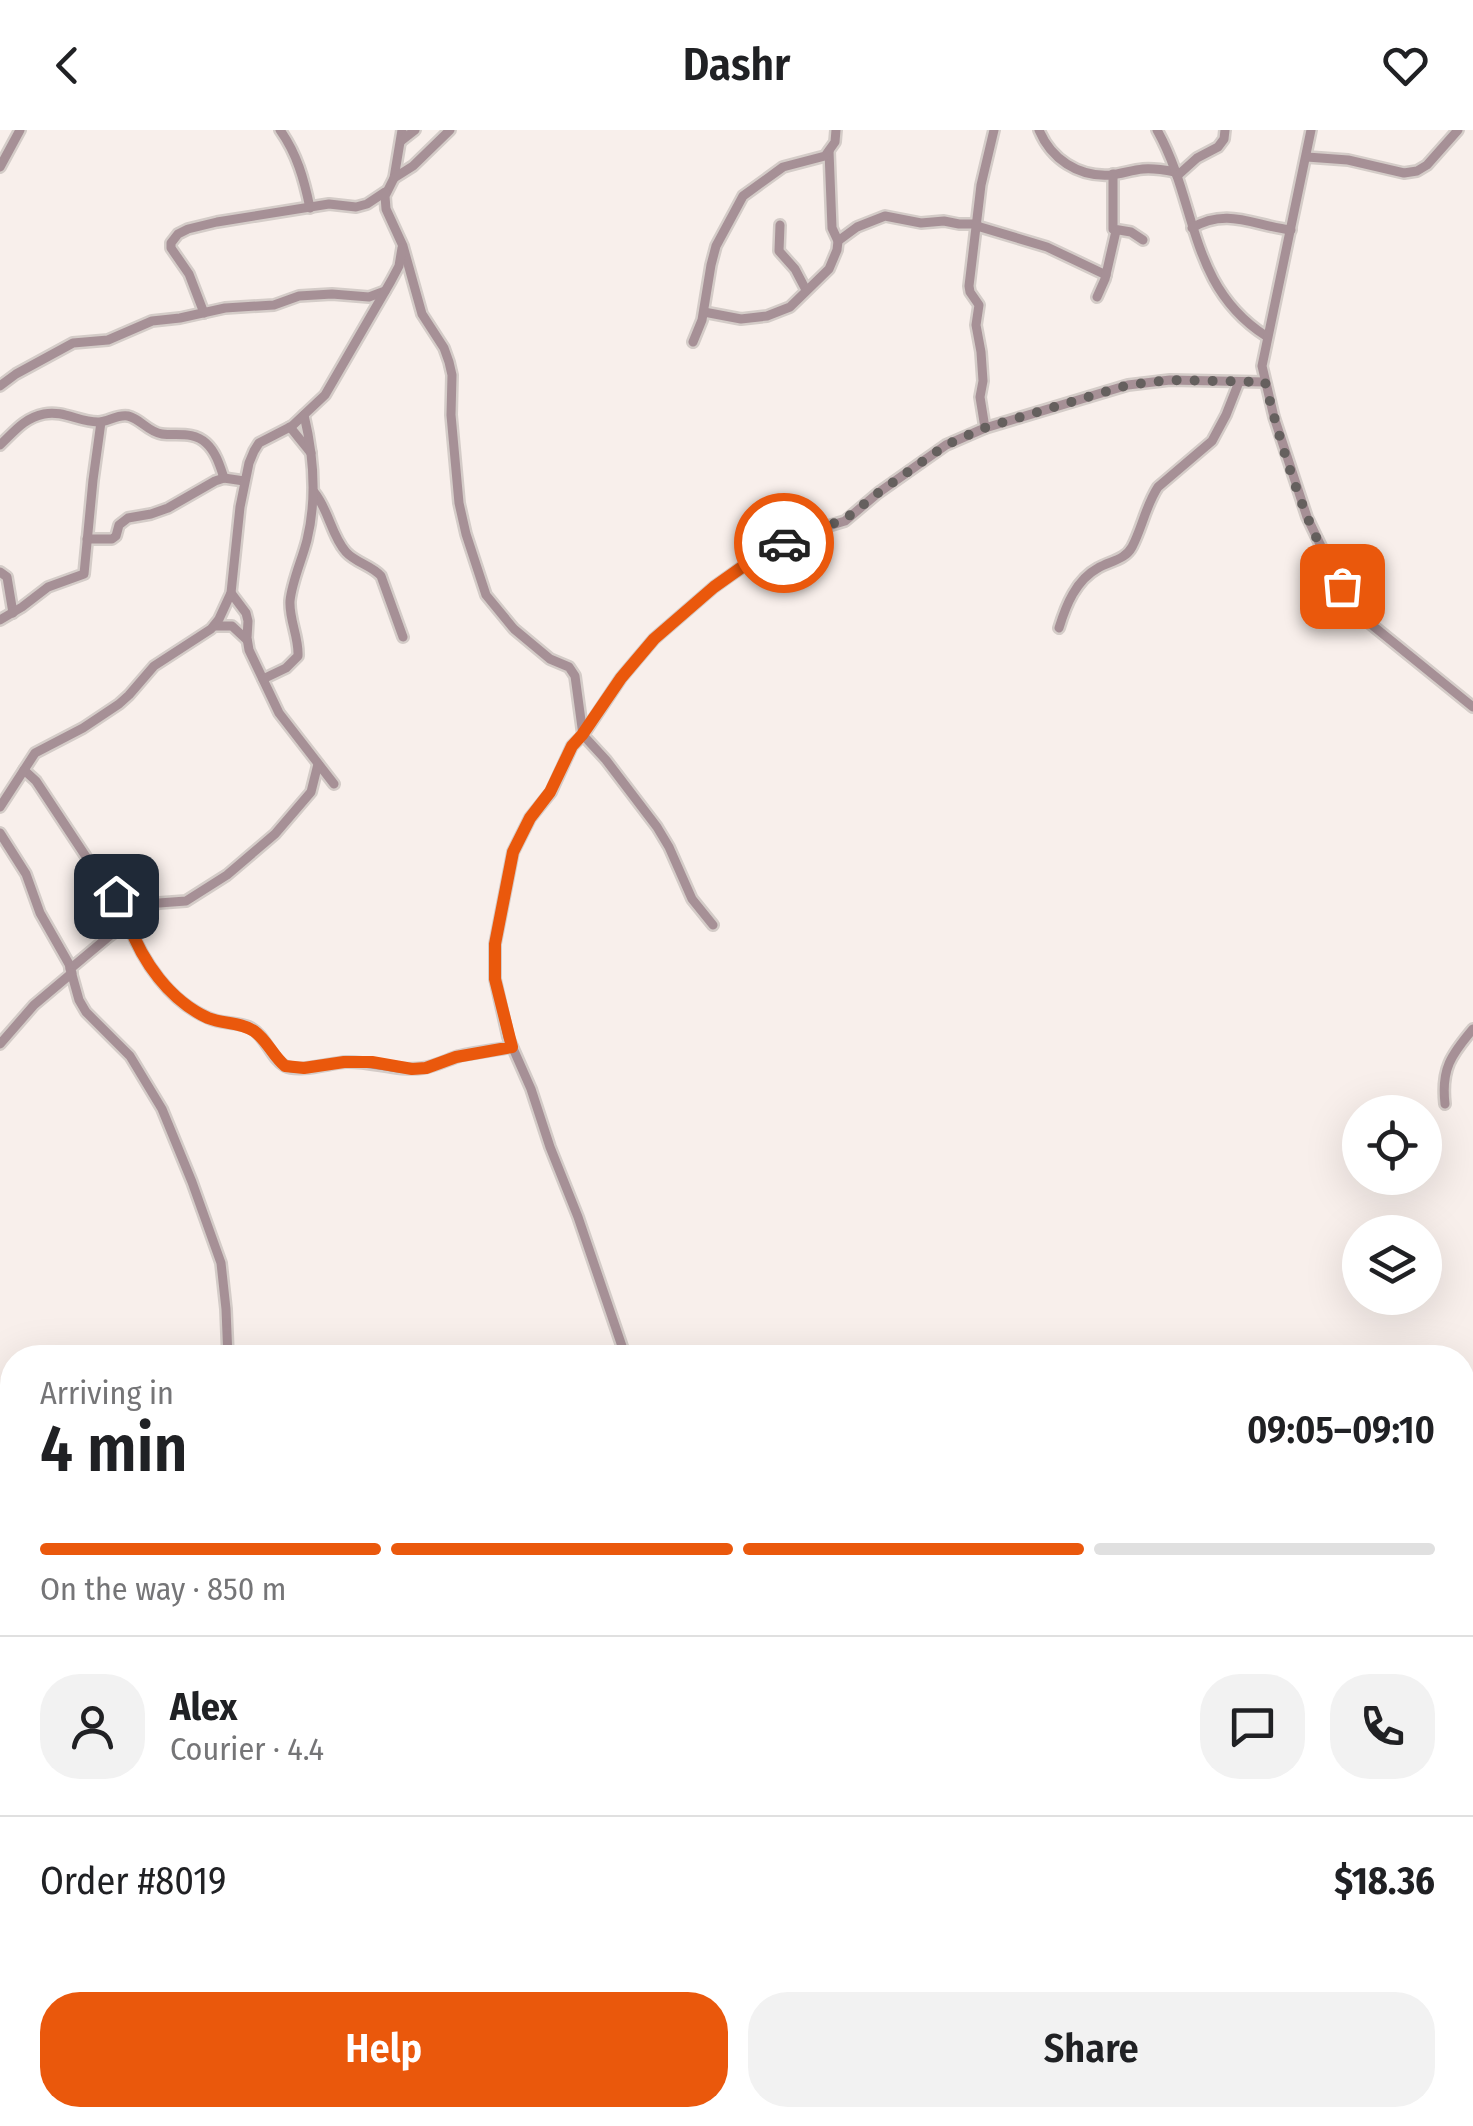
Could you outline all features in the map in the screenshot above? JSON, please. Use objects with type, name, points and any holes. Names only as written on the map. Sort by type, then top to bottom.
[{"type":"street","points":[[0,167],[20,130]]},
{"type":"street","points":[[280,130],[293,148],[310,208]]},
{"type":"street","points":[[414,130],[402,136],[394,178],[385,196],[386,208],[403,246],[422,314],[449,362],[459,504],[486,595],[514,630],[550,660],[569,667],[576,676],[582,735],[657,827],[692,899],[713,925]]},
{"type":"street","points":[[394,178],[450,130]]},
{"type":"street","points":[[692,342],[704,312],[716,246],[743,196],[784,167],[821,158],[829,152],[836,130]]},
{"type":"street","points":[[984,428],[976,325],[979,305],[969,286],[980,185],[994,130]]},
{"type":"street","points":[[1039,130],[1054,155],[1092,174],[1140,169],[1176,174],[1218,148],[1225,130]]},
{"type":"street","points":[[1157,130],[1218,291],[1254,329],[1266,336]]},
{"type":"street","points":[[1311,130],[1262,366],[1274,417],[1306,517],[1355,607],[1473,707]]},
{"type":"street","points":[[1307,157],[1348,160],[1404,173],[1417,171],[1458,130]]},
{"type":"street","points":[[704,312],[741,319],[767,316],[790,307],[829,269],[838,241],[832,228],[829,152]]},
{"type":"street","points":[[1097,297],[1116,231],[1112,224],[1114,174]]},
{"type":"street","points":[[204,312],[189,274],[170,242],[188,229],[330,204],[368,204],[387,190]]},
{"type":"street","points":[[838,241],[857,227],[885,216],[921,223],[977,225],[1047,247],[1106,275]]},
{"type":"street","points":[[1192,228],[1205,220],[1227,217],[1291,230]]},
{"type":"street","points":[[780,225],[779,251],[806,290]]},
{"type":"street","points":[[1116,231],[1131,232],[1143,240]]},
{"type":"street","points":[[0,807],[35,754],[119,704],[154,666],[214,626],[231,593],[248,463],[259,442],[290,427],[334,384],[399,266],[403,246]]},
{"type":"street","points":[[0,386],[73,343],[108,340],[152,320],[274,305],[299,296],[369,296],[385,291]]},
{"type":"street","points":[[622,1345],[578,1217],[512,1047],[495,979],[495,944],[513,852],[530,818],[550,792],[572,746],[654,639],[714,587],[798,535],[844,520],[946,445],[984,428],[1128,385],[1170,380],[1265,382]]},
{"type":"street","points":[[1059,628],[1068,599],[1091,573],[1131,549],[1158,488],[1212,440],[1239,382]]},
{"type":"street","points":[[0,444],[20,424],[47,413],[101,422],[131,417],[156,432],[199,439],[212,452],[224,478]]},
{"type":"street","points":[[263,679],[286,668],[298,656],[291,597],[308,535],[314,492],[304,415]]},
{"type":"street","points":[[0,620],[48,587],[84,574],[101,422]]},
{"type":"street","points":[[290,427],[312,455]]},
{"type":"street","points":[[87,539],[112,539],[128,518],[168,508],[224,478],[244,481]]},
{"type":"street","points":[[314,492],[343,549],[381,576],[403,637]]},
{"type":"street","points":[[0,572],[7,577],[13,613]]},
{"type":"street","points":[[231,593],[246,614],[249,650],[279,713],[334,784]]},
{"type":"street","points":[[214,626],[232,626],[247,640]]},
{"type":"street","points":[[0,1044],[50,988],[127,923],[159,902],[186,901],[227,875],[275,834],[311,792],[318,764]]},
{"type":"street","points":[[24,770],[36,780],[106,888],[116,896],[140,952],[167,988],[212,1019],[250,1028],[285,1066],[372,1062],[426,1068],[456,1057],[512,1047]]},
{"type":"street","points":[[0,834],[26,874],[86,1012],[130,1056],[154,1092],[221,1263],[227,1345]]},
{"type":"street","points":[[1445,1104],[1446,1068],[1473,1029]]},
{"type":"way so far","points":[[784,543],[844,520],[946,445],[984,428],[1128,385],[1170,380],[1265,382],[1306,517],[1342,586]]},
{"type":"route","points":[[116,896],[140,952],[167,988],[212,1019],[250,1028],[285,1066],[372,1062],[426,1068],[456,1057],[512,1047],[495,979],[495,944],[513,852],[530,818],[550,792],[572,746],[654,639],[714,587],[784,543]]}]
